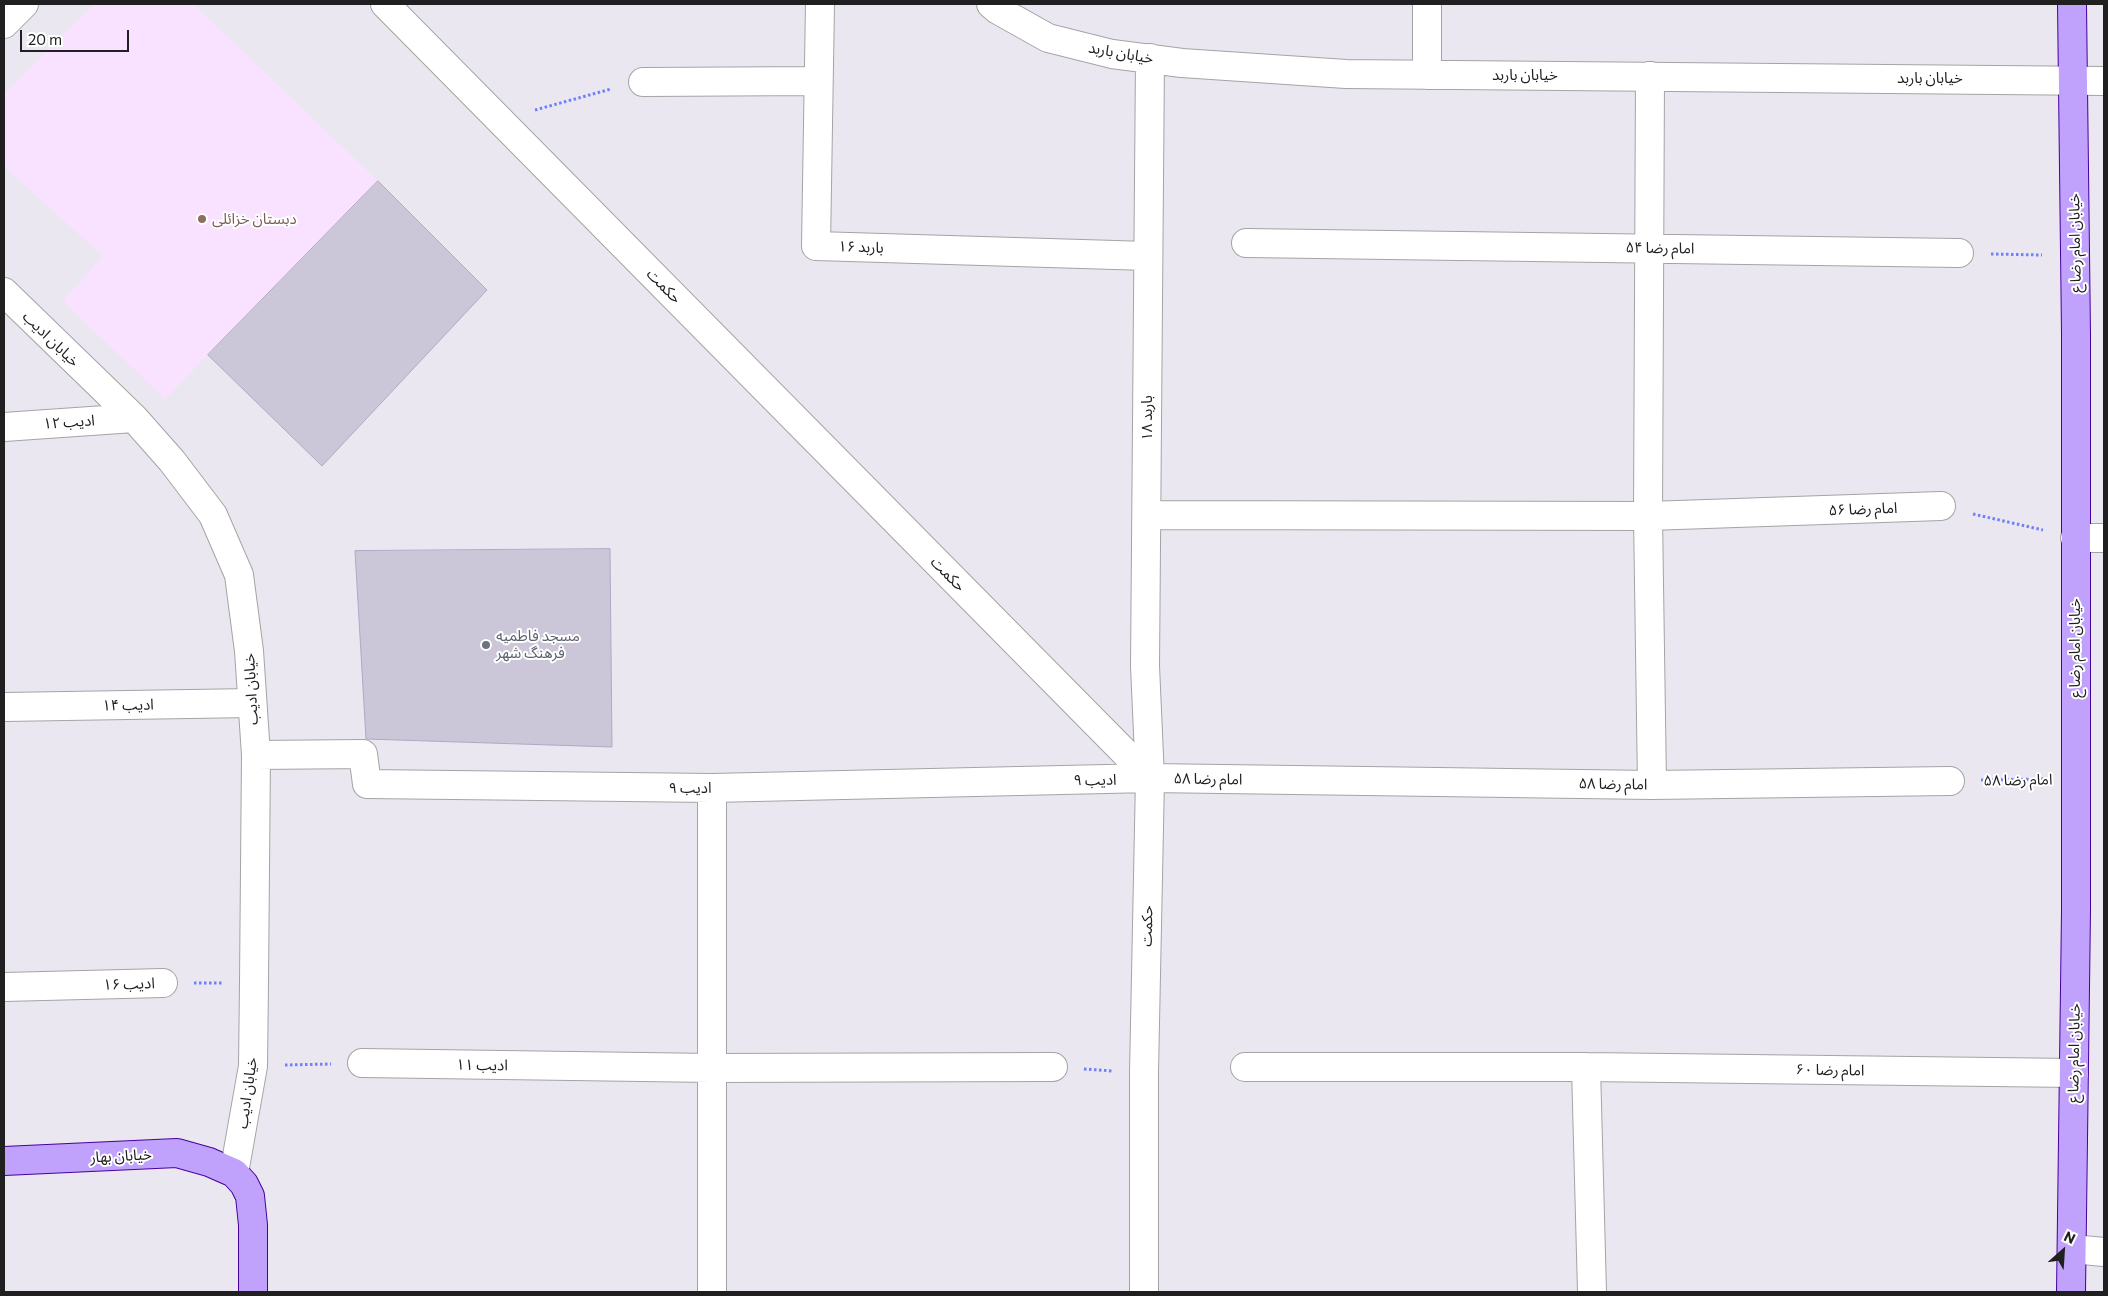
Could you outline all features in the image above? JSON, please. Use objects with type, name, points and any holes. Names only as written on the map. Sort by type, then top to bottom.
[{"type":"main road","name":"خیابان امام رضا ع","points":[[2072,4],[2075,255],[2075,779],[2072,1292]]},
{"type":"main road","name":"خیابان بهار","points":[[4,1161],[177,1153],[210,1162],[234,1173]]},
{"type":"main road","points":[[234,1173],[244,1184],[250,1196],[253,1225],[253,1292]]},
{"type":"street","points":[[4,24],[24,4]]},
{"type":"street","name":"حکمت","points":[[385,4],[1150,778],[1144,1073],[1144,1292]]},
{"type":"street","name":"باربد ۱۶","points":[[820,4],[816,246],[1148,256]]},
{"type":"street","name":"خیابان باربد","points":[[990,4],[1048,38],[1112,54],[1182,63],[1346,74],[2104,81]]},
{"type":"street","points":[[1427,4],[1427,75]]},
{"type":"street","name":"باربد ۱۸","points":[[1150,58],[1146,666],[1150,778]]},
{"type":"street","points":[[1650,76],[1648,516],[1652,785]]},
{"type":"street","points":[[643,82],[818,81]]},
{"type":"street","name":"امام رضا ۵۴","points":[[1246,243],[1959,253]]},
{"type":"street","name":"خیابان ادیب","points":[[4,292],[134,418],[172,461],[213,515],[239,575],[250,651],[256,755],[253,1066],[234,1173]]},
{"type":"street","name":"ادیب ۱۲","points":[[4,427],[134,418]]},
{"type":"street","name":"امام رضا ۵۶","points":[[1147,515],[1648,516],[1941,506]]},
{"type":"street","points":[[2075,538],[2104,538]]},
{"type":"street","name":"ادیب ۱۴","points":[[4,706],[252,703]]},
{"type":"street","name":"ادیب ۹","points":[[256,755],[363,754],[367,784],[712,788],[1150,778]]},
{"type":"street","name":"امام رضا ۵۸","points":[[1150,778],[1652,785],[1950,781]]},
{"type":"street","points":[[712,788],[712,1292]]},
{"type":"street","name":"ادیب ۱۶","points":[[4,987],[163,983]]},
{"type":"street","name":"ادیب ۱۱","points":[[362,1063],[712,1068],[1053,1067]]},
{"type":"street","name":"امام رضا ۶۰","points":[[1245,1066],[1586,1067],[2074,1073]]},
{"type":"street","points":[[1586,1067],[1592,1292]]},
{"type":"street","points":[[2072,1249],[2104,1252]]},
{"type":"path","points":[[500,120],[600,91],[643,82]]},
{"type":"path","points":[[1959,253],[2075,255]]},
{"type":"path","points":[[1941,506],[2075,538]]},
{"type":"path","name":"امام رضا ۵۸","points":[[1950,781],[2075,779]]},
{"type":"path","name":"ادیب ۱۶","points":[[163,983],[254,983]]},
{"type":"path","points":[[253,1066],[362,1063]]},
{"type":"path","points":[[1053,1067],[1144,1073]]},
{"type":"shaded area","name":"دبستان خزائلی","points":[[95,4],[193,4],[378,181],[165,399],[63,301],[103,256],[4,166],[4,93]]},
{"type":"building","points":[[378,181],[487,290],[322,466],[208,355]]},
{"type":"building","name":"مسجد فاطمیه فرهنگ شهر","points":[[610,549],[612,747],[366,739],[355,551]]},
{"type":"place","name":"دبستان خزائلی","points":[[202,219]]},
{"type":"place","name":"مسجد فاطمیه فرهنگ شهر","points":[[486,645]]}]
